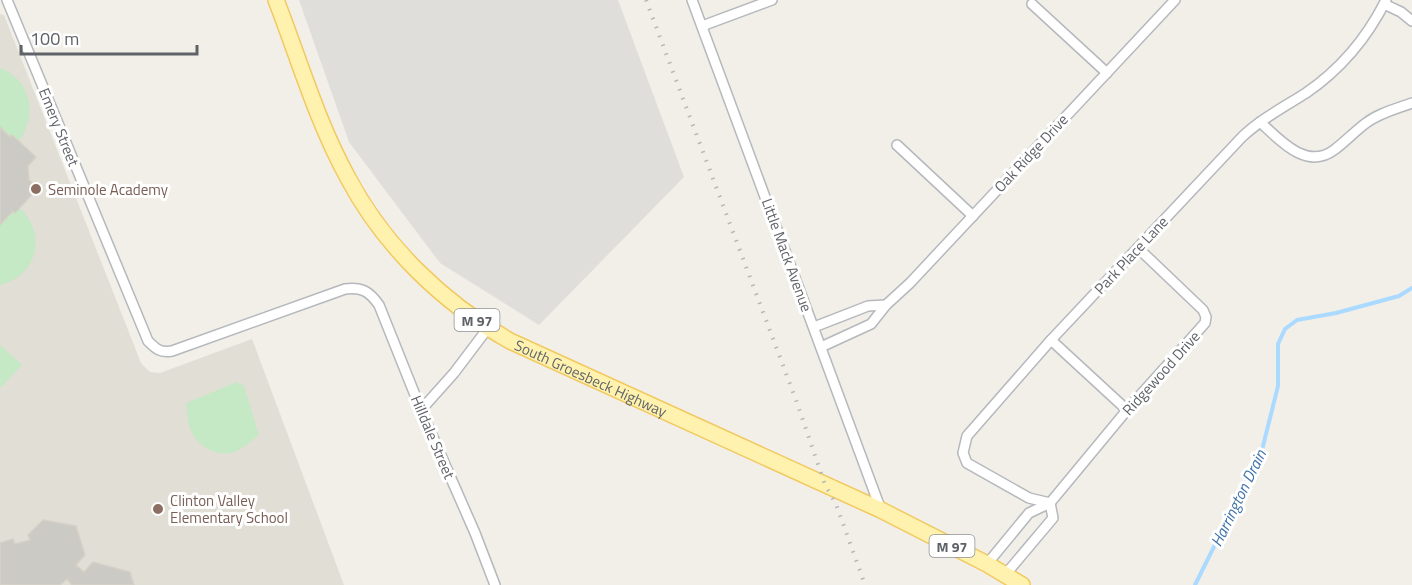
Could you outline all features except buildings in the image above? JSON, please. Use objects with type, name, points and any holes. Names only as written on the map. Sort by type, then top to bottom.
[{"type":"main road","name":"South Groesbeck Highway","points":[[276,0],[328,137],[359,198],[375,222],[407,260],[437,289],[488,328],[564,366],[881,510],[987,564],[1022,585]]},
{"type":"street","name":"Emery Street","points":[[7,0],[144,333],[157,351],[164,353],[172,351],[345,288],[368,291]]},
{"type":"street","name":"Little Mack Avenue","points":[[692,0],[881,510]]},
{"type":"street","points":[[702,26],[772,0]]},
{"type":"street","name":"Oak Ridge Drive","points":[[821,347],[871,324],[886,305],[910,283],[1175,0]]},
{"type":"street","points":[[1385,2],[1412,21]]},
{"type":"street","name":"Park Place Lane","points":[[1050,503],[1029,498],[967,463],[963,447],[967,436],[1051,340],[1242,137],[1260,122],[1335,71],[1364,38],[1385,2]]},
{"type":"street","points":[[1032,4],[1107,73]]},
{"type":"street","points":[[1260,122],[1297,154],[1322,156],[1334,150],[1376,116],[1412,103]]},
{"type":"street","points":[[897,145],[973,216]]},
{"type":"street","name":"Ridgewood Drive","points":[[987,564],[1029,513],[1050,503],[1127,410],[1203,327],[1206,317],[1203,310],[1138,248]]},
{"type":"street","name":"Hilldale Street","points":[[368,291],[379,305],[421,410],[476,533],[495,585]]},
{"type":"street","points":[[814,327],[868,306],[886,305]]},
{"type":"street","points":[[421,410],[454,373],[488,328]]},
{"type":"street","points":[[1051,340],[1127,410]]},
{"type":"street","name":"Ridgewood Drive","points":[[1005,575],[1053,518],[1050,503]]},
{"type":"shaded area","points":[[299,0],[618,0],[684,177],[539,325],[440,263],[349,142]]},
{"type":"shaded area","name":"Clinton Valley Elementary School","points":[[0,14],[4,15],[141,363],[150,372],[160,373],[252,339],[344,585],[0,585]]},
{"type":"green space","points":[[0,68],[19,81],[28,99],[30,110],[28,121],[19,141],[12,135],[10,137],[0,127]]},
{"type":"green space","points":[[20,208],[34,230],[36,241],[34,253],[23,273],[0,285],[0,225],[13,211]]},
{"type":"green space","points":[[0,345],[22,365],[0,388]]},
{"type":"green space","points":[[237,382],[244,386],[259,435],[234,452],[218,453],[202,445],[194,436],[189,426],[186,403]]},
{"type":"waterway","name":"Harrington Drain","points":[[1195,585],[1262,450],[1278,386],[1278,344],[1285,329],[1297,320],[1336,313],[1399,296],[1412,288]]},
{"type":"railway","points":[[646,0],[796,400],[825,485],[836,504],[865,585]]},
{"type":"place","name":"Seminole Academy","points":[[36,189]]},
{"type":"place","name":"Clinton Valley Elementary School","points":[[158,509]]}]
